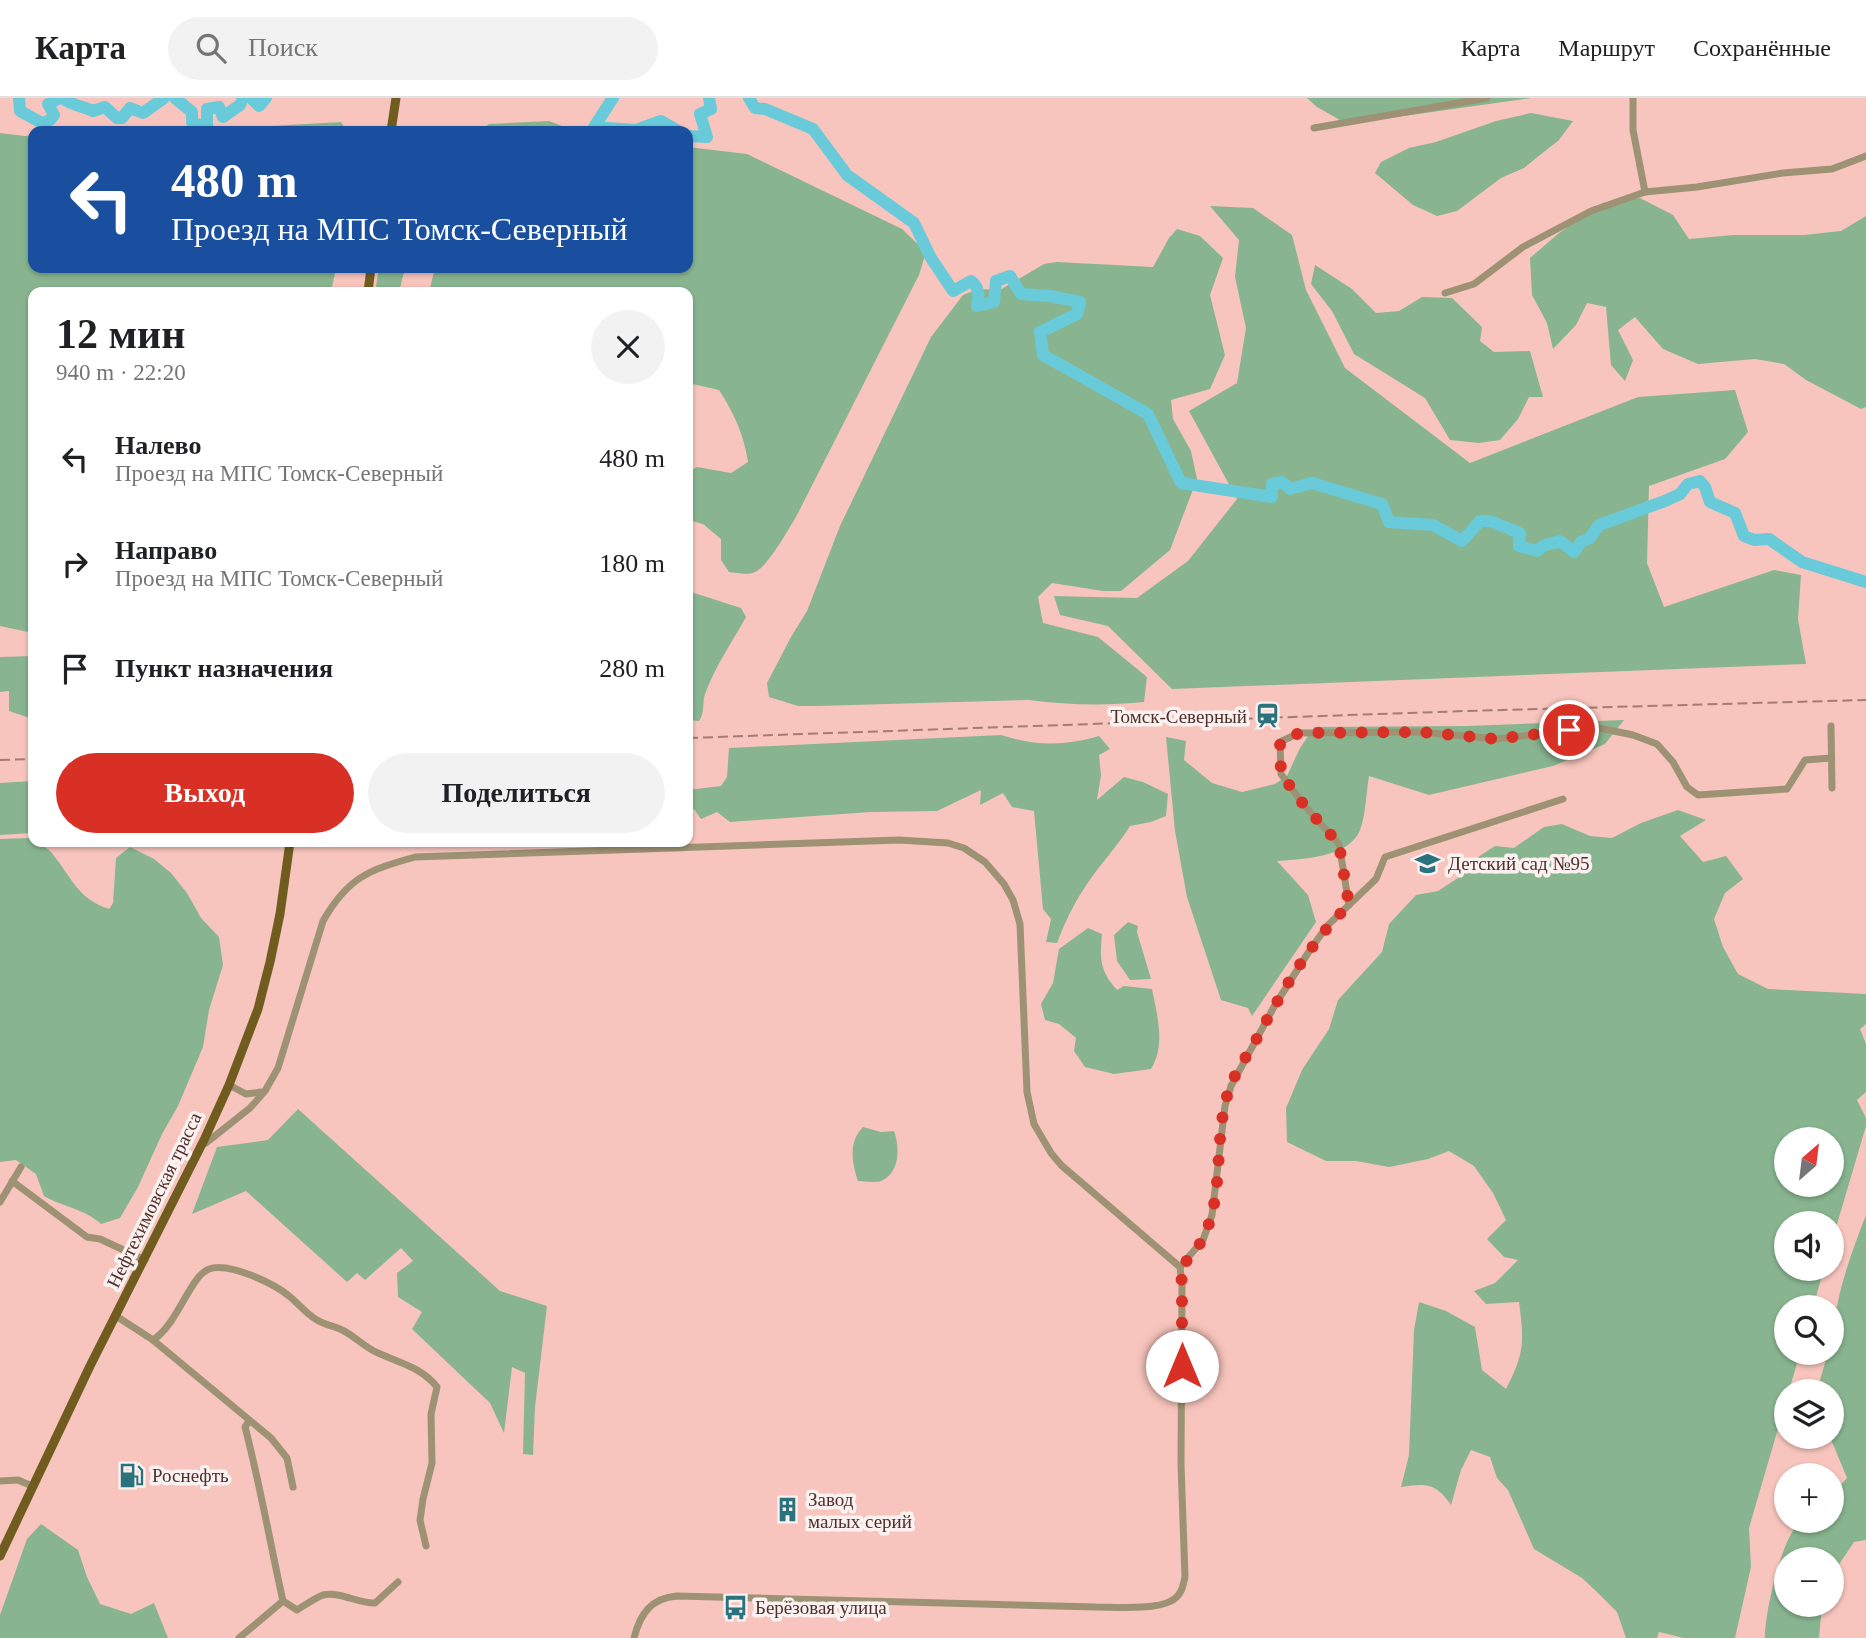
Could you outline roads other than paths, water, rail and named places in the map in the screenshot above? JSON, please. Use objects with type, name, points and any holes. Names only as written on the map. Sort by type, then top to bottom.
[{"type":"main road","points":[[392,126],[396,98]]},
{"type":"main road","name":"Нефтехимовская трасса","points":[[0,1556],[229,1085],[258,1009],[270,962],[289,847]]},
{"type":"street","points":[[1314,128],[1488,98]]},
{"type":"street","points":[[1633,98],[1633,130],[1645,192]]},
{"type":"street","points":[[1445,293],[1474,284],[1523,247],[1591,211],[1645,192],[1832,169],[1866,156]]},
{"type":"street","points":[[1831,726],[1832,788]]},
{"type":"street","points":[[1349,905],[1339,844],[1281,774],[1280,742],[1299,733],[1421,732],[1497,739],[1594,727],[1633,735],[1657,744],[1673,762],[1686,787],[1698,795],[1787,789],[1805,760],[1831,758]]},
{"type":"street","points":[[1180,1267],[1203,1240],[1212,1216],[1225,1106],[1231,1086],[1275,1005],[1327,926],[1376,879],[1385,857],[1563,799]]},
{"type":"street","points":[[199,1151],[210,1137],[250,1108],[265,1091],[278,1068],[323,921],[335,900],[360,876],[383,866],[415,857],[899,840],[948,843],[964,848],[985,862],[1004,884],[1018,916],[1027,1092],[1034,1124],[1062,1166],[1180,1267],[1183,1587],[1173,1600],[1159,1605],[1096,1607],[677,1596],[657,1599],[648,1607],[634,1638]]},
{"type":"street","points":[[229,1085],[246,1094],[256,1095],[265,1091]]},
{"type":"street","points":[[0,1202],[21,1167]]},
{"type":"street","points":[[12,1181],[87,1237],[145,1260]]},
{"type":"street","points":[[153,1339],[163,1333],[173,1321],[194,1283],[205,1271],[216,1267],[250,1275],[267,1283],[286,1293],[320,1322],[345,1331],[380,1355],[414,1368],[437,1388],[431,1414],[432,1463],[421,1520],[426,1546]]},
{"type":"street","points":[[116,1316],[153,1339],[271,1438],[287,1458],[293,1487]]},
{"type":"street","points":[[249,1421],[245,1427],[283,1601],[297,1610],[324,1595],[375,1603],[398,1582]]},
{"type":"street","points":[[0,1481],[18,1480],[32,1486]]},
{"type":"street","points":[[240,1638],[283,1601]]},
{"type":"waterway","points":[[19,98],[20,111],[42,123],[54,115],[48,104],[60,98]]},
{"type":"waterway","points":[[62,98],[93,111],[105,107],[117,118],[122,118],[130,108],[143,113],[164,98]]},
{"type":"waterway","points":[[175,98],[192,112],[192,122],[202,126]]},
{"type":"waterway","points":[[207,126],[207,109],[219,107],[223,117],[240,105],[243,98]]},
{"type":"waterway","points":[[251,98],[259,106],[266,98]]},
{"type":"waterway","points":[[595,126],[613,98]]},
{"type":"waterway","points":[[693,136],[707,137],[700,114],[711,109],[709,98]]},
{"type":"waterway","points":[[749,98],[755,108],[765,109],[813,129],[847,175],[914,223],[931,258],[953,291],[971,281],[976,286],[977,306],[994,302],[996,281],[1010,276],[1021,294],[1080,302],[1077,314],[1040,332],[1043,355],[1148,414],[1181,483],[1272,497],[1272,484],[1282,482],[1290,489],[1312,483],[1382,504],[1389,522],[1433,525],[1462,541],[1480,521],[1490,521],[1520,533],[1519,546],[1537,551],[1543,546],[1560,541],[1574,552],[1581,542],[1590,538],[1599,525],[1665,501],[1680,494],[1688,484],[1700,481],[1710,502],[1735,513],[1744,536],[1754,540],[1769,539],[1802,562],[1866,582]]},
{"type":"waterway","points":[[647,126],[661,121],[670,126]]},
{"type":"railway","points":[[693,738],[1866,700]]},
{"type":"railway","points":[[0,760],[28,759]]},
{"type":"place","name":"Томск-Северный","points":[[1267,716]]},
{"type":"place","name":"Детский сад №95","points":[[1428,863]]},
{"type":"place","name":"Роснефть","points":[[132,1475]]},
{"type":"place","name":"Завод малых серий","points":[[788,1510]]},
{"type":"place","name":"Берёзовая улица","points":[[735,1607]]}]
